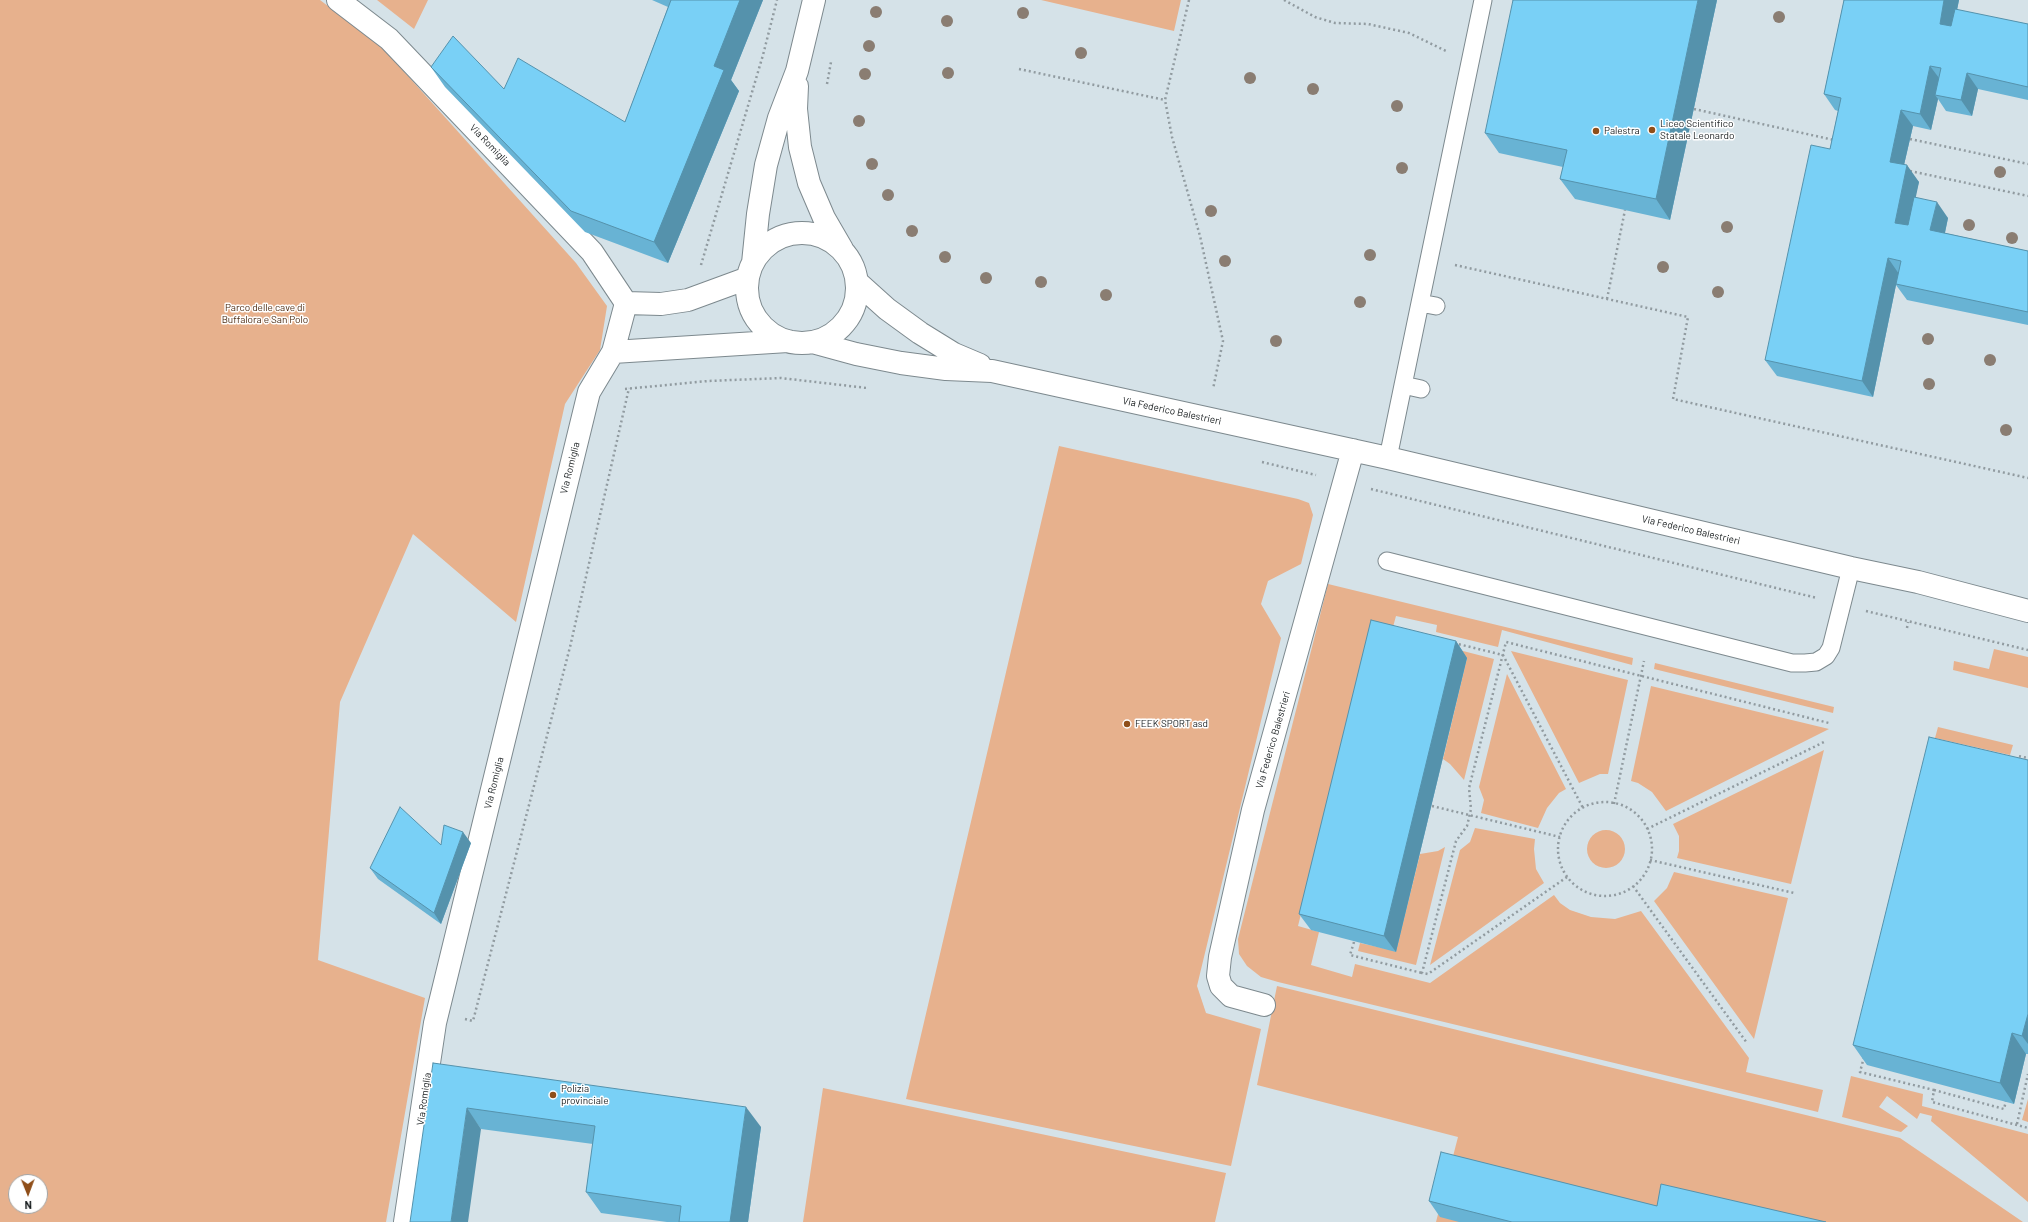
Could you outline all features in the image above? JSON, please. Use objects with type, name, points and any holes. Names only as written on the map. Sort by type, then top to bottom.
[{"type":"street","name":"Via Romiglia","points":[[338,0],[389,39],[587,246],[626,303],[613,352],[589,392],[438,1011],[406,1222]]},
{"type":"street","points":[[788,342],[773,334],[758,319],[752,310],[748,294],[766,165],[779,118],[797,71],[814,0]]},
{"type":"street","points":[[613,352],[788,342],[812,342],[828,337],[841,328],[851,314],[856,298],[857,282],[853,265],[824,218],[809,183],[800,147],[796,109],[797,71]]},
{"type":"street","points":[[626,303],[661,304],[688,300],[751,270],[763,249],[778,239],[795,234],[818,236],[829,240],[843,251]]},
{"type":"street","name":"Via Federico Balestrieri","points":[[857,282],[887,309],[920,334],[954,354],[992,371]]},
{"type":"street","name":"Via Federico Balestrieri","points":[[812,342],[856,354],[901,363],[946,369],[992,371],[1353,450],[1851,568],[1918,582],[2028,611]]},
{"type":"street","name":"Via Federico Balestrieri","points":[[1264,1005],[1231,996],[1221,986],[1218,976],[1220,958],[1253,810],[1353,450]]},
{"type":"lane","points":[[1388,458],[1403,385],[1428,304],[1471,56],[1483,0]]},
{"type":"lane","points":[[1403,385],[1421,389]]},
{"type":"lane","points":[[1387,560],[1792,663],[1805,664],[1816,662],[1826,656],[1831,648],[1851,568]]},
{"type":"path","points":[[700,267],[763,55],[777,0]]},
{"type":"path","points":[[1188,0],[1165,100],[1172,137],[1200,236],[1223,341],[1213,389]]},
{"type":"path","points":[[1284,0],[1315,17],[1335,23],[1368,24],[1409,33],[1446,52],[1471,56]]},
{"type":"path","points":[[826,92],[831,61]]},
{"type":"path","points":[[1019,69],[1165,100]]},
{"type":"path","points":[[1694,109],[1838,142]]},
{"type":"path","points":[[1910,139],[2028,164]]},
{"type":"path","points":[[1903,169],[2028,196]]},
{"type":"path","points":[[1607,299],[1625,210]]},
{"type":"path","points":[[1451,264],[1688,317],[1673,400],[2028,478]]},
{"type":"path","points":[[589,392],[708,381]]},
{"type":"path","points":[[438,1011],[473,1021],[570,647],[629,388]]},
{"type":"path","points":[[1206,388],[1221,391]]},
{"type":"path","points":[[1907,628],[1908,622]]},
{"type":"path","points":[[1450,642],[1503,655],[1583,808]]},
{"type":"path","points":[[1422,973],[1456,841],[1467,826],[1470,816],[1471,809],[1469,788],[1506,642],[1829,723]]},
{"type":"path","points":[[1614,804],[1644,661]]},
{"type":"path","points":[[1647,829],[1824,742]]},
{"type":"path","points":[[2017,762],[2018,756],[2028,758]]},
{"type":"path","points":[[1606,802],[1614,804],[1622,805],[1636,813],[1647,829],[1651,840],[1650,860],[1648,869],[1639,882],[1613,896],[1598,896],[1584,891],[1567,877],[1563,871],[1558,856],[1560,837],[1564,825],[1575,812],[1589,805],[1606,802]]},
{"type":"path","points":[[1432,806],[1560,837]]},
{"type":"path","points":[[1650,860],[1794,893]]},
{"type":"path","points":[[1354,942],[1350,955],[1428,974],[1567,877]]},
{"type":"path","points":[[1633,886],[1747,1043]]},
{"type":"path","points":[[1865,1053],[1860,1072],[2004,1109],[2006,1102]]},
{"type":"path","points":[[2017,1124],[2028,1074]]},
{"type":"path","points":[[1934,1090],[1932,1102],[2028,1128]]},
{"type":"green space","name":"Parco delle cave di Buffalora e San Polo","points":[[0,0],[320,0],[381,46],[576,263],[607,306],[600,350],[565,404],[516,622],[413,534],[340,702],[318,960],[425,998],[386,1222],[0,1222]]},
{"type":"green space","points":[[377,0],[428,0],[414,29]]},
{"type":"green space","points":[[1041,0],[1181,0],[1174,31]]},
{"type":"green space","name":"FEEK SPORT asd","points":[[1059,446],[1298,499],[1309,503],[1313,515],[1301,564],[1268,581],[1261,604],[1281,638],[1197,986],[1206,1013],[1261,1029],[1231,1166],[906,1099]]},
{"type":"green space","points":[[1328,584],[1633,658],[1632,665],[1502,630],[1498,647],[1436,632],[1437,625],[1396,616],[1390,638],[1371,634],[1298,926],[1319,932],[1311,965],[1352,977],[1355,964],[1430,983],[1554,895],[1560,903],[1570,910],[1591,917],[1615,919],[1641,911],[1749,1058],[1746,1072],[1823,1090],[1818,1112],[1278,982],[1261,977],[1247,966],[1239,954],[1238,939]]},
{"type":"green space","points":[[1436,644],[1494,659],[1464,780],[1450,764],[1443,759],[1467,658]]},
{"type":"green space","points":[[1994,649],[2028,657],[2028,688],[1953,670],[1954,661],[1989,669]]},
{"type":"green space","points":[[1511,651],[1628,680],[1608,774],[1600,774],[1579,783]]},
{"type":"green space","points":[[1655,663],[1834,707],[1833,713],[1654,669]]},
{"type":"green space","points":[[1507,674],[1566,789],[1559,793],[1547,808],[1538,828],[1481,813],[1484,800],[1479,787]]},
{"type":"green space","points":[[1651,686],[1829,729],[1666,811],[1652,792],[1638,783],[1631,781]]},
{"type":"green space","points":[[1938,727],[2013,745],[2010,755],[1935,738]]},
{"type":"green space","points":[[1824,750],[1791,884],[1677,858],[1679,851],[1679,836],[1673,824]]},
{"type":"green space","points":[[1475,828],[1535,839],[1534,849],[1536,869],[1544,883],[1430,965],[1460,850],[1470,842]]},
{"type":"green space","points":[[1602,830],[1610,830],[1617,833],[1622,838],[1625,849],[1622,860],[1617,865],[1610,868],[1602,868],[1595,865],[1590,860],[1587,853],[1587,845],[1590,838],[1595,833]]},
{"type":"green space","points":[[1445,847],[1416,965],[1358,951],[1360,943],[1396,951],[1420,854],[1438,851]]},
{"type":"green space","points":[[1674,872],[1788,898],[1754,1039],[1654,901],[1667,888]]},
{"type":"green space","points":[[1277,986],[1900,1138],[2023,1222],[1436,1222],[1458,1137],[1257,1085]]},
{"type":"green space","points":[[1851,1076],[1923,1094],[1922,1106],[2028,1134],[2028,1202],[1931,1121],[1932,1116],[1920,1113],[1917,1119],[1887,1096],[1879,1107],[1908,1126],[1901,1132],[1842,1117]]},
{"type":"green space","points":[[823,1088],[1226,1173],[1215,1222],[803,1222]]},
{"type":"green space","points":[[2028,1099],[2028,1122],[2022,1120]]},
{"type":"building","points":[[671,0],[740,0],[714,66],[724,70],[654,242],[571,211],[431,67],[453,36],[504,89],[518,58],[625,122]]},
{"type":"building","name":"Palestra","points":[[1513,0],[1698,0],[1656,199],[1560,179],[1567,150],[1485,133]]},
{"type":"building","points":[[1844,0],[1944,0],[1940,24],[1951,26],[1955,9],[2028,24],[2028,87],[1967,73],[1961,100],[1935,95],[1941,68],[1930,66],[1920,114],[1901,110],[1890,162],[1907,165],[1895,223],[1908,225],[1914,197],[1937,202],[1930,230],[2028,251],[2028,312],[1896,284],[1901,261],[1888,258],[1862,381],[1765,360],[1811,145],[1830,149],[1841,98],[1824,94]]},
{"type":"building","points":[[1371,620],[1456,641],[1384,936],[1299,914]]},
{"type":"building","points":[[1929,737],[2028,760],[2028,1014],[2022,1036],[2012,1033],[2000,1083],[1853,1045]]},
{"type":"building","points":[[400,807],[441,845],[444,825],[463,832],[434,913],[370,868]]},
{"type":"building","points":[[433,1063],[746,1107],[730,1222],[679,1222],[681,1206],[586,1192],[595,1126],[467,1108],[451,1222],[410,1222]]},
{"type":"building","points":[[1441,1152],[1657,1206],[1661,1184],[1826,1222],[1512,1222],[1429,1201]]},
{"type":"place","name":"Liceo Scientifico Statale Leonardo","points":[[1652,130]]},
{"type":"place","name":"Palestra","points":[[1596,131]]},
{"type":"place","name":"FEEK SPORT asd","points":[[1127,724]]},
{"type":"place","name":"Polizia provinciale","points":[[553,1095]]}]
